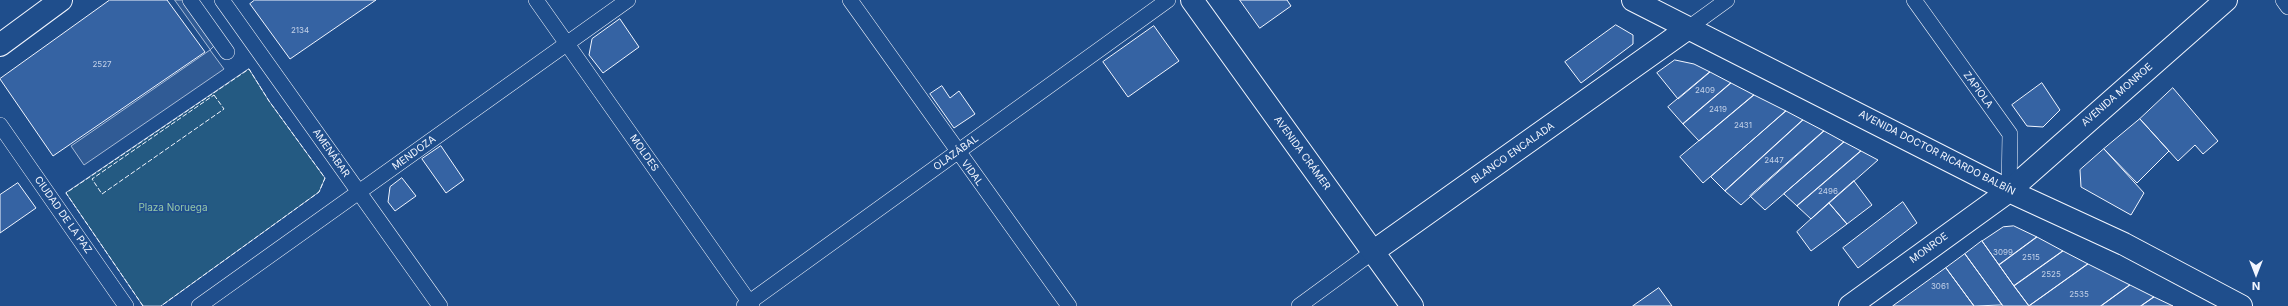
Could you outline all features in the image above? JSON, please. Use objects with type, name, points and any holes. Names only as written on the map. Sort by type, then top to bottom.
[{"type":"main road","points":[[0,44],[62,0]]},
{"type":"main road","name":"AVENIDA CRÁMER","points":[[1192,0],[1374,251],[1412,306]]},
{"type":"main road","name":"AVENIDA DOCTOR RICARDO BALBÍN","points":[[1633,0],[1687,29],[1869,118],[2009,191],[2124,244],[2241,306]]},
{"type":"main road","name":"AVENIDA MONROE","points":[[2009,191],[2226,0]]},
{"type":"main road","name":"BLANCO ENCALADA","points":[[1374,251],[1687,29]]},
{"type":"main road","name":"MONROE","points":[[1850,306],[2009,191]]},
{"type":"street","points":[[190,0],[227,52]]},
{"type":"street","name":"AMENÁBAR","points":[[222,0],[440,306]]},
{"type":"street","name":"MOLDES","points":[[536,0],[749,305]]},
{"type":"street","name":"MENDOZA","points":[[199,306],[628,0]]},
{"type":"street","name":"VIDAL","points":[[850,0],[957,152],[1069,306]]},
{"type":"street","name":"OLAZÁBAL","points":[[749,305],[957,152],[1168,0]]},
{"type":"street","name":"BLANCO ENCALADA","points":[[1687,29],[1727,0]]},
{"type":"street","name":"ZAPIOLA","points":[[1914,0],[2010,134],[2009,191]]},
{"type":"street","points":[[2283,0],[2288,7]]},
{"type":"street","name":"CIUDAD DE LA PAZ","points":[[0,125],[126,306]]},
{"type":"street","name":"BLANCO ENCALADA","points":[[1299,306],[1374,251]]},
{"type":"green space","name":"Plaza Noruega","points":[[249,69],[269,101],[325,178],[319,192],[161,306],[143,306],[66,193]]},
{"type":"shaded area","points":[[175,0],[190,0],[219,41],[210,50]]},
{"type":"shaded area","points":[[210,50],[224,69],[84,165],[71,146]]},
{"type":"building","points":[[110,0],[167,0],[205,52],[53,156],[0,79]]},
{"type":"building","points":[[255,0],[376,0],[290,59],[250,4]]},
{"type":"building","points":[[1240,0],[1287,0],[1291,6],[1260,28]]},
{"type":"building","points":[[620,19],[639,47],[603,73],[589,55],[592,39]]},
{"type":"building","points":[[1616,25],[1633,35],[1633,44],[1581,83],[1565,62]]},
{"type":"building","points":[[1154,26],[1179,61],[1128,97],[1103,62]]},
{"type":"building","points":[[1675,60],[1694,64],[1710,72],[1678,99],[1657,73]]},
{"type":"building","points":[[1710,72],[1731,83],[1683,124],[1668,107]]},
{"type":"building","points":[[1731,83],[1754,95],[1699,141],[1683,124]]},
{"type":"building","points":[[2042,83],[2060,110],[2043,127],[2027,126],[2012,105]]},
{"type":"building","points":[[942,86],[950,98],[959,91],[975,114],[954,128],[930,94]]},
{"type":"building","points":[[2173,88],[2218,141],[2203,154],[2195,145],[2178,161],[2140,119]]},
{"type":"building","points":[[1754,95],[1786,111],[1703,183],[1680,157]]},
{"type":"building","points":[[1786,111],[1803,120],[1725,191],[1711,177]]},
{"type":"building","points":[[2140,119],[2169,151],[2137,183],[2104,149]]},
{"type":"building","points":[[1803,120],[1824,131],[1741,205],[1725,191]]},
{"type":"building","points":[[1824,131],[1844,142],[1765,210],[1750,196]]},
{"type":"building","points":[[1844,142],[1861,151],[1797,206],[1784,194]]},
{"type":"building","points":[[441,146],[464,180],[446,193],[422,159]]},
{"type":"building","points":[[2104,149],[2144,193],[2131,215],[2081,187],[2080,170]]},
{"type":"building","points":[[1861,151],[1878,160],[1811,219],[1797,206]]},
{"type":"building","points":[[402,178],[416,196],[395,211],[388,202],[390,187]]},
{"type":"building","points":[[1854,181],[1872,205],[1847,224],[1829,203]]},
{"type":"building","points":[[18,183],[36,208],[0,233],[0,195]]},
{"type":"building","points":[[1903,202],[1917,223],[1858,268],[1843,248]]},
{"type":"building","points":[[1829,203],[1847,224],[1811,251],[1797,232]]},
{"type":"building","points":[[2014,226],[2037,237],[1999,265],[1982,241],[2003,227]]},
{"type":"building","points":[[2037,237],[2063,251],[2014,286],[1999,265]]},
{"type":"building","points":[[1982,241],[2029,306],[2003,306],[1965,254]]},
{"type":"building","points":[[2063,251],[2088,264],[2029,306],[2014,286]]},
{"type":"building","points":[[1965,254],[2002,305],[1974,306],[1946,268]]},
{"type":"building","points":[[2088,264],[2130,285],[2101,306],[2029,306]]},
{"type":"building","points":[[1946,268],[1974,306],[1893,306]]},
{"type":"building","points":[[2130,285],[2154,297],[2141,306],[2101,306]]},
{"type":"building","points":[[1659,288],[1672,306],[1633,306]]},
{"type":"building","points":[[2154,297],[2173,306],[2141,306]]},
{"type":"fence","points":[[143,306],[66,193],[249,69],[269,101],[325,178],[319,192],[161,306]]},
{"type":"fence","points":[[214,95],[224,109],[102,194],[92,179],[214,95]]}]
